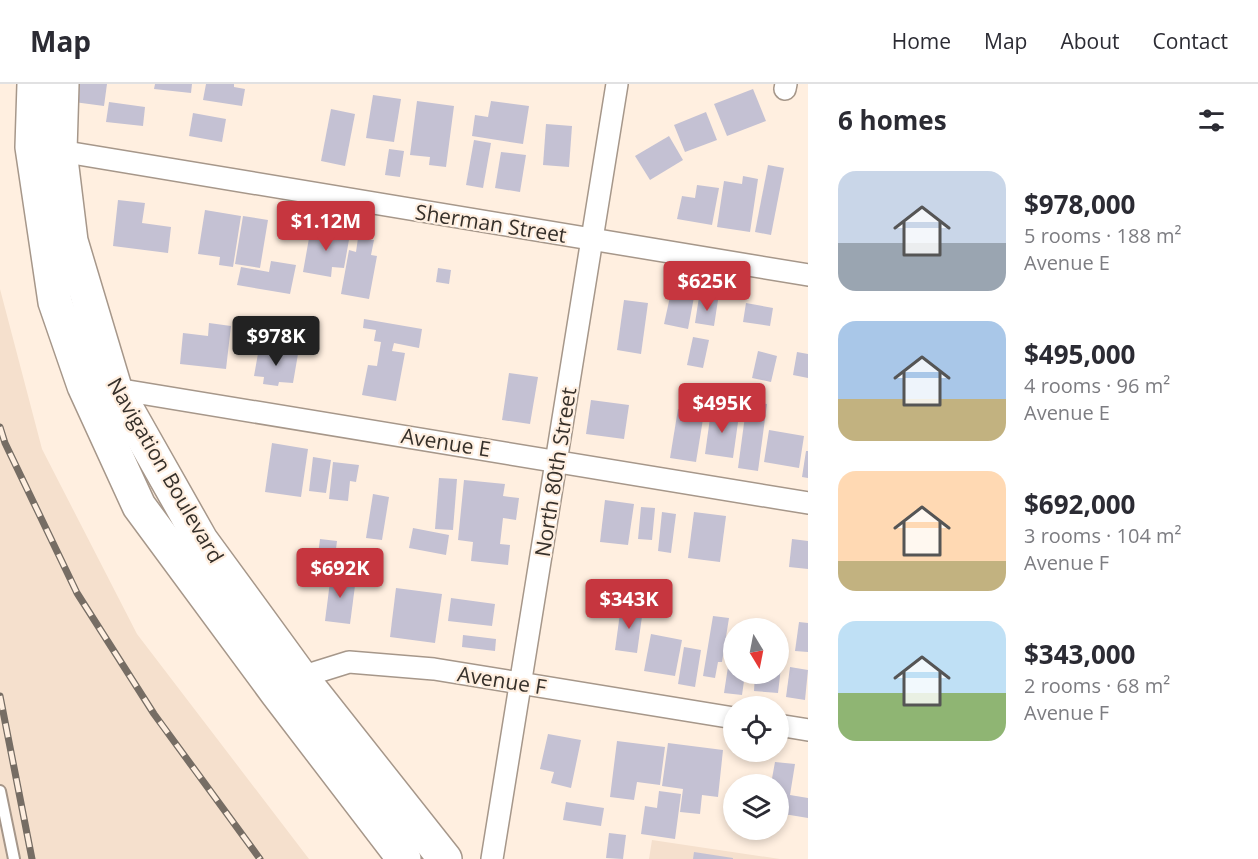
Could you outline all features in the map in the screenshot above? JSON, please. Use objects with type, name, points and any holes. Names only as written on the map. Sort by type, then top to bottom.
[{"type":"main road","name":"Navigation Boulevard","points":[[34,84],[46,149],[71,241],[100,387],[201,540],[289,685],[404,859]]},
{"type":"main road","name":"Navigation Boulevard","points":[[46,149],[62,84]]},
{"type":"main road","name":"Navigation Boulevard","points":[[289,685],[445,859]]},
{"type":"street","name":"North 80th Street","points":[[492,859],[593,240],[614,84]]},
{"type":"street","name":"Sherman Street","points":[[46,149],[808,275]]},
{"type":"street","name":"Avenue E","points":[[100,387],[808,503]]},
{"type":"street","name":"Avenue F","points":[[289,685],[349,662],[434,669],[723,716]]},
{"type":"street","points":[[789,727],[808,730]]},
{"type":"lane","points":[[0,791],[14,859]]},
{"type":"shaded area","points":[[0,289],[42,449],[137,634],[309,859],[0,859]]},
{"type":"shaded area","points":[[652,840],[780,859],[649,859]]},
{"type":"building","points":[[77,84],[107,84],[104,106],[74,102]]},
{"type":"building","points":[[155,84],[192,84],[191,93],[154,89]]},
{"type":"building","points":[[206,84],[234,84],[234,87],[245,89],[242,106],[203,100]]},
{"type":"building","points":[[753,89],[766,121],[727,136],[714,104]]},
{"type":"building","points":[[373,95],[401,99],[394,142],[366,138]]},
{"type":"building","points":[[417,101],[454,106],[446,167],[429,165],[430,157],[410,155]]},
{"type":"building","points":[[491,101],[529,106],[523,144],[472,136],[475,115],[488,117]]},
{"type":"building","points":[[109,102],[145,107],[143,126],[106,122]]},
{"type":"building","points":[[331,109],[355,114],[345,166],[321,161]]},
{"type":"building","points":[[706,112],[717,140],[685,152],[674,125]]},
{"type":"building","points":[[193,113],[226,119],[222,142],[189,136]]},
{"type":"building","points":[[546,124],[572,126],[569,167],[543,165]]},
{"type":"building","points":[[669,136],[683,160],[650,180],[635,156]]},
{"type":"building","points":[[474,140],[491,143],[483,188],[466,185]]},
{"type":"building","points":[[389,149],[404,151],[400,177],[385,175]]},
{"type":"building","points":[[501,152],[526,155],[520,192],[495,188]]},
{"type":"building","points":[[768,165],[784,168],[771,235],[755,232]]},
{"type":"building","points":[[743,176],[758,179],[750,232],[717,227],[724,181],[742,184]]},
{"type":"building","points":[[697,185],[719,188],[712,225],[677,219],[682,196],[695,198]]},
{"type":"building","points":[[118,200],[145,203],[142,223],[171,227],[168,253],[113,246]]},
{"type":"building","points":[[205,210],[241,216],[233,267],[219,265],[220,257],[198,254]]},
{"type":"building","points":[[243,216],[268,220],[260,268],[235,264]]},
{"type":"building","points":[[311,227],[350,234],[344,268],[332,267],[331,277],[303,272]]},
{"type":"building","points":[[358,238],[374,240],[371,255],[377,256],[369,299],[341,294],[349,250],[356,252]]},
{"type":"building","points":[[271,261],[296,265],[290,294],[237,285],[241,267],[269,272]]},
{"type":"building","points":[[438,268],[451,270],[449,284],[436,282]]},
{"type":"building","points":[[671,292],[694,297],[688,329],[664,324]]},
{"type":"building","points":[[699,297],[718,300],[714,326],[695,323]]},
{"type":"building","points":[[624,300],[648,303],[641,354],[617,350]]},
{"type":"building","points":[[746,303],[773,308],[770,326],[743,322]]},
{"type":"building","points":[[364,319],[422,329],[419,348],[394,343],[392,351],[405,353],[396,401],[362,395],[368,365],[377,366],[381,342],[374,341],[376,330],[363,328]]},
{"type":"building","points":[[209,323],[231,326],[226,369],[180,364],[183,333],[208,336]]},
{"type":"building","points":[[693,337],[709,340],[703,368],[687,365]]},
{"type":"building","points":[[259,348],[298,354],[293,383],[279,382],[278,386],[263,384],[264,377],[254,376]]},
{"type":"building","points":[[758,351],[777,356],[771,382],[752,378]]},
{"type":"building","points":[[797,352],[808,354],[808,378],[793,375]]},
{"type":"building","points":[[509,373],[538,377],[530,424],[502,420]]},
{"type":"building","points":[[591,400],[629,405],[624,439],[586,434]]},
{"type":"building","points":[[747,401],[767,404],[758,471],[738,468]]},
{"type":"building","points":[[678,409],[704,413],[696,462],[670,458]]},
{"type":"building","points":[[711,411],[739,415],[733,458],[705,454]]},
{"type":"building","points":[[769,430],[804,436],[799,468],[764,462]]},
{"type":"building","points":[[272,443],[308,449],[301,497],[265,492]]},
{"type":"building","points":[[806,451],[808,451],[808,478],[802,477]]},
{"type":"building","points":[[313,457],[331,460],[326,493],[309,491]]},
{"type":"building","points":[[333,462],[359,465],[356,482],[350,481],[348,501],[329,499]]},
{"type":"building","points":[[439,478],[457,479],[453,530],[435,529]]},
{"type":"building","points":[[464,480],[505,484],[503,496],[519,498],[516,520],[503,518],[500,544],[510,545],[508,565],[471,561],[473,542],[458,540]]},
{"type":"building","points":[[373,494],[389,497],[382,540],[366,538]]},
{"type":"building","points":[[605,500],[634,504],[628,545],[600,542]]},
{"type":"building","points":[[641,507],[655,508],[652,540],[638,539]]},
{"type":"building","points":[[662,512],[676,514],[671,553],[658,551]]},
{"type":"building","points":[[694,512],[726,516],[720,562],[688,558]]},
{"type":"building","points":[[413,528],[449,535],[446,555],[409,548]]},
{"type":"building","points":[[320,539],[337,541],[334,565],[317,563]]},
{"type":"building","points":[[792,539],[808,541],[808,569],[789,567]]},
{"type":"building","points":[[331,574],[356,578],[350,624],[325,621]]},
{"type":"building","points":[[396,588],[442,594],[435,643],[390,637]]},
{"type":"building","points":[[451,598],[495,604],[492,626],[448,621]]},
{"type":"building","points":[[621,606],[643,609],[637,653],[615,650]]},
{"type":"building","points":[[713,616],[729,618],[723,618],[723,656],[722,662],[718,662],[715,678],[703,676]]},
{"type":"building","points":[[799,622],[808,623],[808,652],[795,651]]},
{"type":"building","points":[[651,634],[682,640],[675,676],[644,671]]},
{"type":"building","points":[[463,635],[496,639],[495,651],[462,647]]},
{"type":"building","points":[[684,647],[701,650],[695,687],[678,684]]},
{"type":"building","points":[[790,667],[808,670],[805,700],[786,696]]},
{"type":"building","points":[[725,684],[744,684],[742,695],[724,693]]},
{"type":"building","points":[[754,684],[779,684],[778,693],[754,691]]},
{"type":"building","points":[[548,734],[581,740],[571,788],[551,783],[554,772],[540,769]]},
{"type":"building","points":[[617,741],[665,747],[660,785],[637,782],[634,800],[610,797]]},
{"type":"building","points":[[668,743],[723,750],[718,797],[702,795],[700,814],[680,812],[683,789],[662,786]]},
{"type":"building","points":[[775,762],[795,764],[790,795],[808,798],[808,818],[789,815],[789,774],[773,774]]},
{"type":"building","points":[[659,791],[681,794],[675,839],[641,834],[645,806],[657,808]]},
{"type":"building","points":[[566,802],[604,808],[601,826],[563,820]]},
{"type":"building","points":[[609,833],[626,835],[623,859],[606,858]]},
{"type":"building","points":[[694,852],[733,858],[733,859],[693,859]]},
{"type":"railway","points":[[0,427],[5,443],[77,593],[154,714],[260,859]]},
{"type":"railway","points":[[0,696],[32,859]]}]
